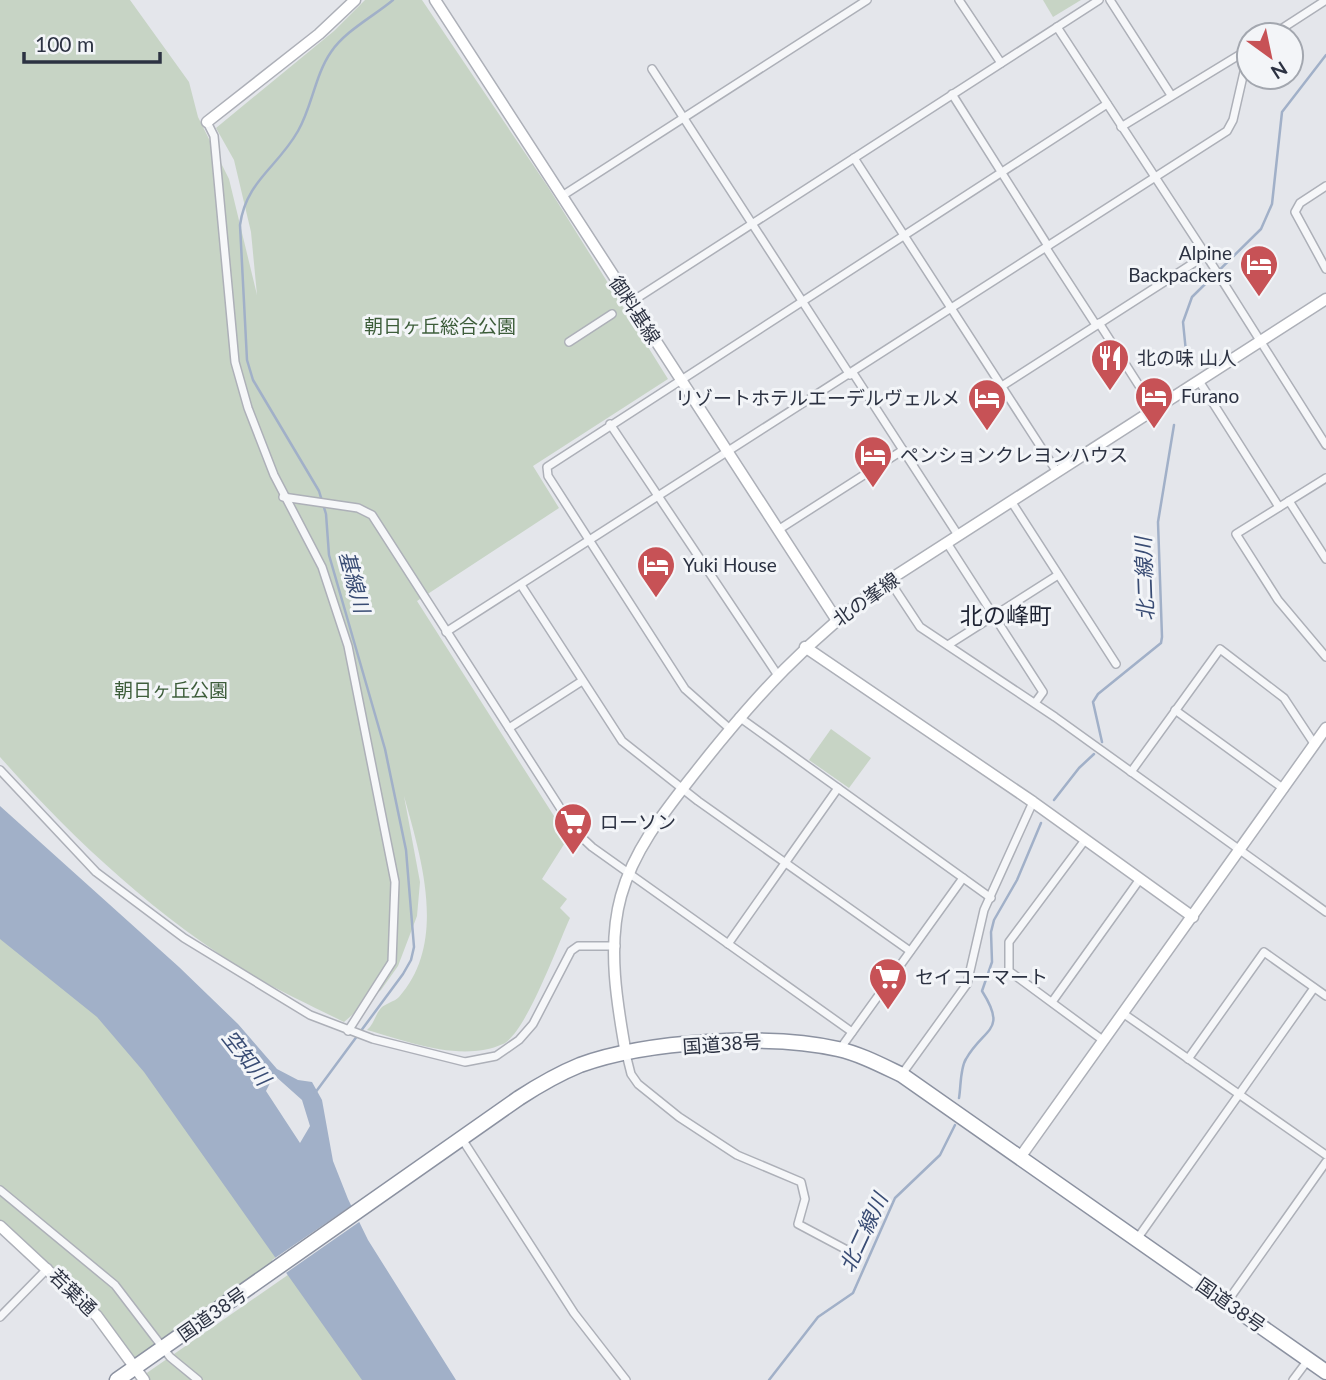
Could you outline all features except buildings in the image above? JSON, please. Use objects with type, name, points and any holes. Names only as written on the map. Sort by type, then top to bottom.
[{"type":"highway","name":"国道38号","points":[[117,1380],[140,1374],[167,1346],[519,1098],[560,1074],[582,1065],[626,1054],[758,1040],[839,1049],[902,1075],[1326,1372]]},
{"type":"street","points":[[348,1031],[392,962],[395,882],[348,646],[322,567],[283,497],[248,408],[235,362],[214,136],[207,122],[318,34],[355,0]]},
{"type":"street","name":"御料基線","points":[[435,0],[836,619]]},
{"type":"street","points":[[562,196],[867,0]]},
{"type":"street","points":[[959,0],[1001,63]]},
{"type":"street","points":[[631,302],[1099,0]]},
{"type":"street","points":[[1110,0],[1171,95]]},
{"type":"street","points":[[1294,21],[1326,0]]},
{"type":"street","points":[[1057,27],[1326,445]]},
{"type":"street","points":[[1121,127],[1235,58]]},
{"type":"street","points":[[652,69],[958,536]]},
{"type":"street","points":[[446,632],[1155,178],[1231,126],[1239,91]]},
{"type":"street","points":[[951,94],[1047,247],[1154,409]]},
{"type":"street","points":[[730,729],[685,689],[548,476],[547,467],[1107,104]]},
{"type":"street","points":[[854,158],[1057,472]]},
{"type":"street","points":[[1326,186],[1300,203],[1295,212],[1326,269]]},
{"type":"street","points":[[1002,386],[1206,255]]},
{"type":"street","name":"北の峯線","points":[[626,1054],[616,984],[616,946],[618,909],[629,873],[649,835],[683,788],[777,674],[836,619],[889,580],[1326,299]]},
{"type":"street","points":[[569,342],[612,314]]},
{"type":"street","points":[[1199,381],[1279,507]]},
{"type":"street","points":[[610,424],[777,674]]},
{"type":"street","points":[[778,530],[903,450]]},
{"type":"street","points":[[1326,478],[1236,534],[1278,600],[1326,657]]},
{"type":"street","points":[[283,497],[358,509],[372,515],[575,831],[629,873],[852,1032]]},
{"type":"street","points":[[1011,501],[1116,664]]},
{"type":"street","points":[[1289,501],[1326,559]]},
{"type":"street","points":[[947,543],[1043,692],[1035,703]]},
{"type":"street","points":[[948,645],[1058,575]]},
{"type":"street","points":[[889,580],[920,627],[1035,703],[1326,912]]},
{"type":"street","points":[[521,585],[622,741],[785,863],[911,951]]},
{"type":"street","points":[[805,647],[1033,802],[1194,917]]},
{"type":"street","points":[[1131,772],[1220,649],[1284,698],[1315,746]]},
{"type":"street","points":[[509,728],[583,681]]},
{"type":"street","points":[[1175,710],[1284,789]]},
{"type":"street","points":[[739,717],[991,898]]},
{"type":"street","points":[[1021,1156],[1194,917],[1326,728]]},
{"type":"street","points":[[0,770],[96,872],[157,918],[310,1015],[348,1031],[403,1048],[465,1062],[496,1056],[519,1040],[533,1024],[571,951],[578,946],[616,946]]},
{"type":"street","points":[[728,944],[838,788]]},
{"type":"street","points":[[902,1075],[967,984],[979,927],[1033,802]]},
{"type":"street","points":[[1085,840],[1009,942],[1009,971],[1104,1041]]},
{"type":"street","points":[[839,1049],[963,878]]},
{"type":"street","points":[[1052,1002],[1140,879]]},
{"type":"street","points":[[1188,1059],[1264,952],[1326,996]]},
{"type":"street","points":[[1137,1239],[1314,988]]},
{"type":"street","points":[[1124,1014],[1326,1155]]},
{"type":"street","points":[[626,1054],[631,1074],[638,1084],[679,1117],[737,1155],[801,1181],[805,1199],[798,1224],[845,1249]]},
{"type":"street","points":[[462,1139],[575,1313],[626,1380]]},
{"type":"street","points":[[1227,1303],[1326,1162]]},
{"type":"street","points":[[0,1191],[115,1285],[167,1346],[170,1357],[198,1380]]},
{"type":"street","name":"若葉通","points":[[0,1226],[97,1316],[140,1374]]},
{"type":"street","points":[[0,1317],[48,1268]]},
{"type":"street","points":[[1293,1380],[1308,1359]]},
{"type":"green space","points":[[0,0],[130,0],[189,82],[198,117],[229,179],[257,295],[251,232],[234,160],[216,128],[334,31],[365,0],[422,0],[548,187],[668,379],[533,466],[559,508],[417,601],[568,838],[542,879],[567,899],[560,908],[570,918],[531,1006],[512,1036],[503,1044],[487,1049],[452,1051],[367,1030],[381,1008],[399,997],[414,975],[423,951],[427,926],[423,872],[404,796],[420,882],[417,916],[398,966],[381,990],[344,1022],[254,976],[184,929],[118,876],[57,818],[0,757]]},
{"type":"green space","points":[[1043,0],[1081,0],[1053,17]]},
{"type":"green space","points":[[831,729],[871,758],[849,788],[809,760]]},
{"type":"green space","points":[[0,928],[129,1039],[285,1256],[131,1361],[115,1336],[0,1226]]},
{"type":"green space","points":[[295,1270],[367,1380],[144,1380],[141,1377]]},
{"type":"water","name":"空知川","points":[[0,806],[179,967],[238,1024],[277,1069],[298,1080],[312,1082],[322,1100],[333,1161],[348,1199],[368,1240],[456,1380],[362,1380],[144,1072],[97,1017],[0,939]],"holes":[[[274,1075],[302,1100],[310,1126],[300,1143],[266,1091]]]},
{"type":"pier","points":[[354,1204],[362,1220],[283,1275],[272,1260]]},
{"type":"waterway","name":"基線川","points":[[315,1093],[411,960],[414,947],[406,850],[385,749],[329,555],[326,514],[319,491],[253,380],[247,360],[240,225],[243,210],[255,186],[298,131],[331,52],[352,31],[393,0]]},
{"type":"waterway","name":"北二線川","points":[[1187,362],[1183,322],[1192,297],[1261,229],[1272,204],[1282,112],[1326,55]]},
{"type":"waterway","name":"北二線川","points":[[1102,742],[1093,702],[1098,694],[1161,643],[1158,522],[1174,425]]},
{"type":"waterway","name":"北二線川","points":[[1054,800],[1079,768],[1094,754]]},
{"type":"waterway","name":"北二線川","points":[[959,1098],[964,1063],[993,1022],[990,1004],[982,991],[992,962],[991,932],[994,920],[1017,880],[1041,823]]},
{"type":"waterway","name":"北二線川","points":[[769,1380],[818,1317],[853,1293],[895,1198],[940,1155],[955,1125]]},
{"type":"place","name":"Alpine Backpackers","points":[[1259,298]]},
{"type":"place","name":"北の味 山人","points":[[1110,392]]},
{"type":"place","name":"Furano","points":[[1154,430]]},
{"type":"place","name":"リゾートホテルエーデルヴェルメ","points":[[987,432]]},
{"type":"place","name":"ペンションクレヨンハウス","points":[[873,489]]},
{"type":"place","name":"Yuki House","points":[[656,599]]},
{"type":"place","name":"ローソン","points":[[573,856]]},
{"type":"place","name":"セイコーマート","points":[[888,1011]]},
{"type":"district","name":"北の峰町","points":[[1006,616]]},
{"type":"park label","name":"朝日ヶ丘総合公園","points":[[440,326]]},
{"type":"park label","name":"朝日ヶ丘公園","points":[[171,690]]}]
